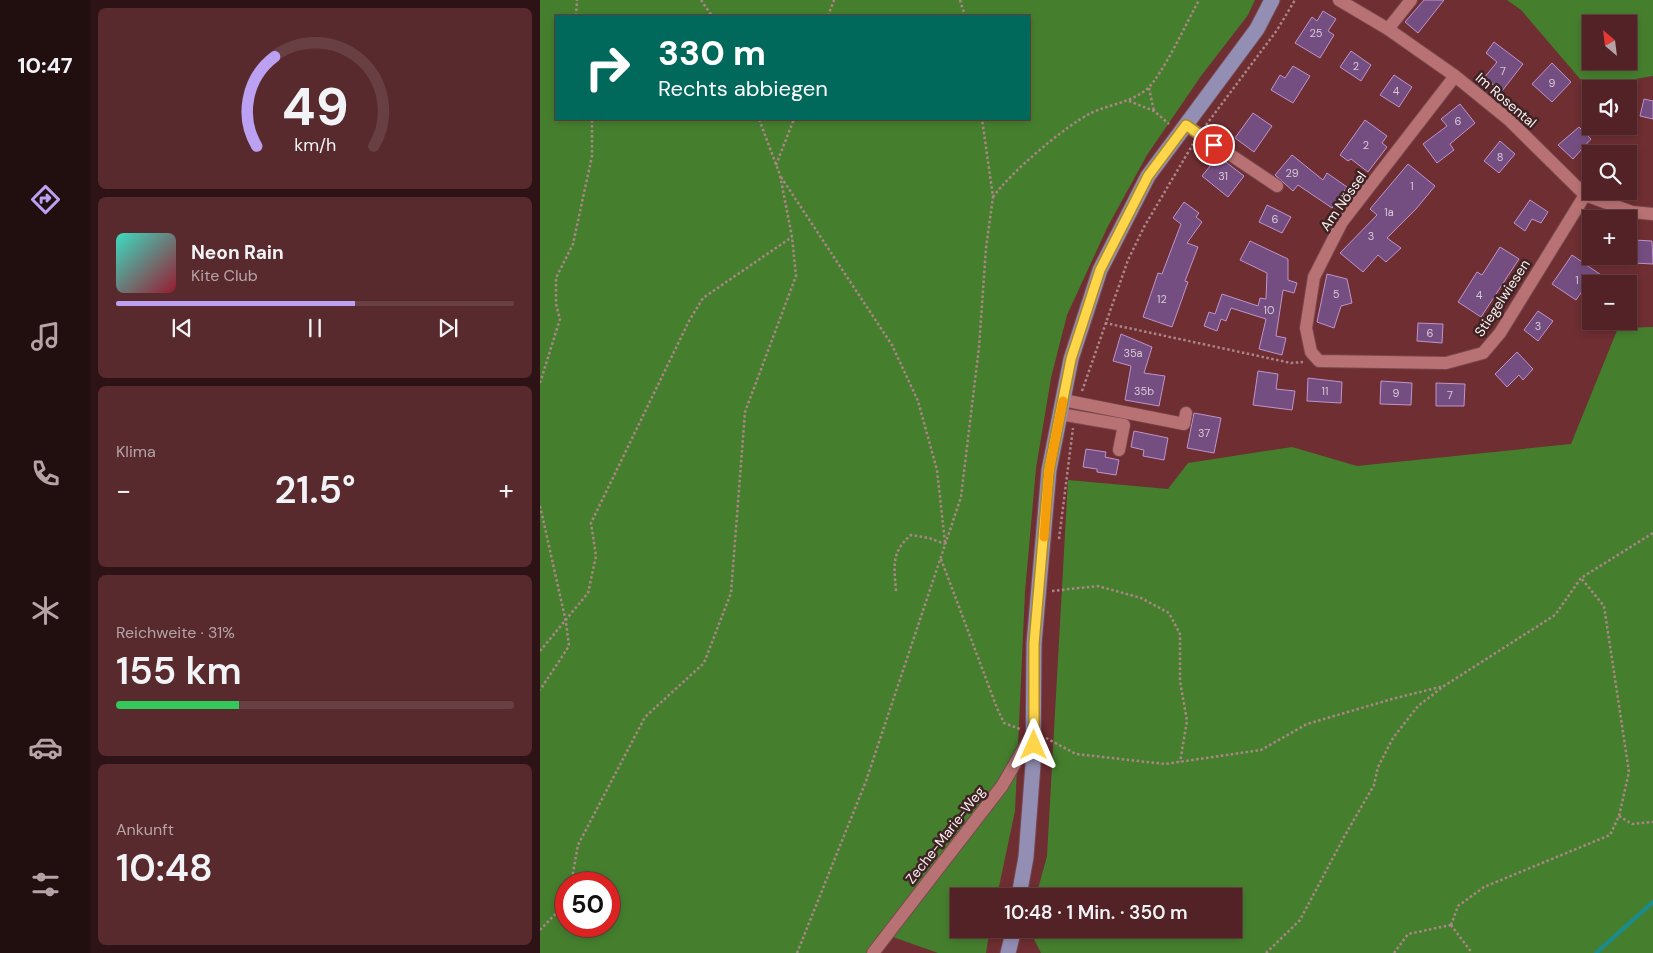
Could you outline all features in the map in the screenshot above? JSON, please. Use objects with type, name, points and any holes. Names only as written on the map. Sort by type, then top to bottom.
[{"type":"main road","points":[[1020,888],[1026,857],[1034,732],[1034,644],[1049,470],[1071,359],[1100,270],[1148,176],[1257,29],[1272,0]]},
{"type":"street","name":"Im Rosental","points":[[1339,0],[1388,29],[1455,76],[1508,119],[1582,192]]},
{"type":"street","points":[[1388,29],[1411,0]]},
{"type":"street","name":"Am Nössel","points":[[1319,361],[1311,352],[1306,328],[1314,277],[1342,222],[1455,76]]},
{"type":"street","points":[[1182,129],[1277,186]]},
{"type":"street","name":"Stiegelwiesen","points":[[1319,361],[1446,363],[1483,353],[1500,333],[1582,200]]},
{"type":"street","name":"Im Rosental","points":[[1599,200],[1632,212],[1653,214]]},
{"type":"street","points":[[1062,407],[1184,424],[1186,414]]},
{"type":"street","points":[[1062,407],[1124,425],[1119,450]]},
{"type":"street","name":"Zeche-Marie-Weg","points":[[873,953],[1002,786],[1034,732]]},
{"type":"path","points":[[576,15],[577,0]]},
{"type":"path","points":[[701,0],[711,15]]},
{"type":"path","points":[[828,15],[834,0]]},
{"type":"path","points":[[960,0],[965,15]]},
{"type":"path","points":[[993,197],[1002,183],[1074,121],[1098,110],[1129,101],[1148,88],[1199,0]]},
{"type":"path","points":[[1148,88],[1154,111]]},
{"type":"path","points":[[1129,101],[1154,111],[1182,129]]},
{"type":"path","points":[[540,383],[560,319],[556,304],[556,278],[573,244],[592,156],[592,120]]},
{"type":"path","points":[[573,872],[578,845],[645,717],[704,663],[731,593],[745,412],[796,276],[792,237],[780,175],[759,120]]},
{"type":"path","points":[[776,165],[794,120]]},
{"type":"path","points":[[797,953],[866,782],[961,497],[979,347],[986,248],[993,197],[982,120]]},
{"type":"path","points":[[780,175],[892,345],[918,401],[937,470],[945,544]]},
{"type":"path","points":[[540,652],[588,593],[596,556],[591,524],[689,321],[703,298],[792,237]]},
{"type":"path","points":[[1104,323],[1290,363],[1319,361]]},
{"type":"path","points":[[540,506],[566,622],[569,646],[540,690]]},
{"type":"path","points":[[1266,953],[1300,920],[1374,785],[1378,767],[1392,738],[1418,706],[1444,686],[1555,615],[1581,578],[1653,534]]},
{"type":"path","points":[[896,590],[895,560],[899,545],[911,536],[929,538],[945,544]]},
{"type":"path","points":[[941,559],[1004,723],[1034,732],[1076,754],[1165,764],[1261,750],[1307,724],[1444,686]]},
{"type":"path","points":[[1452,925],[1458,906],[1484,886],[1610,835],[1619,816],[1628,772],[1604,606],[1581,578]]},
{"type":"path","points":[[1052,591],[1098,586],[1141,598],[1169,612],[1180,634],[1180,681],[1187,722],[1180,762]]},
{"type":"path","points":[[1619,816],[1632,824],[1653,822]]},
{"type":"path","points":[[540,930],[555,915]]},
{"type":"path","points":[[1394,953],[1408,934],[1452,925]]},
{"type":"path","points":[[1452,925],[1472,953]]},
{"type":"green space","points":[[540,0],[1255,0],[1248,15],[1201,76],[1147,155],[1108,226],[1067,315],[1051,378],[1036,468],[1025,592],[1015,811],[999,888],[950,888],[950,938],[988,938],[986,953],[938,953],[893,937],[880,953],[540,953]]},
{"type":"green space","points":[[1507,0],[1653,0],[1653,76],[1629,80],[1582,81],[1521,10]]},
{"type":"green space","points":[[1637,327],[1653,327],[1653,953],[1041,953],[1034,938],[1242,938],[1242,888],[1038,888],[1047,856],[1068,480],[1168,489],[1188,463],[1292,447],[1357,466],[1571,444],[1617,330],[1637,330]]},
{"type":"building","points":[[1424,0],[1444,0],[1418,33],[1405,22]]},
{"type":"building","points":[[1323,11],[1336,19],[1328,31],[1334,35],[1320,58],[1295,43],[1312,17],[1317,21]]},
{"type":"building","points":[[1494,42],[1523,64],[1502,91],[1484,78],[1497,62],[1486,53]]},
{"type":"building","points":[[1351,51],[1371,65],[1361,81],[1340,67]]},
{"type":"building","points":[[1552,63],[1571,82],[1552,102],[1532,84]]},
{"type":"building","points":[[1293,66],[1310,76],[1293,103],[1271,90],[1280,75],[1285,78]]},
{"type":"building","points":[[1394,75],[1412,87],[1399,107],[1380,95]]},
{"type":"building","points":[[1644,99],[1653,101],[1653,119],[1640,116]]},
{"type":"building","points":[[1460,104],[1475,123],[1450,144],[1454,150],[1437,163],[1423,144],[1447,126],[1441,119]]},
{"type":"building","points":[[1253,113],[1272,126],[1254,152],[1235,138]]},
{"type":"building","points":[[1365,120],[1387,136],[1382,143],[1387,147],[1368,172],[1351,159],[1348,161],[1340,155]]},
{"type":"building","points":[[1579,127],[1582,130],[1582,135],[1587,135],[1591,139],[1586,145],[1582,145],[1582,149],[1573,159],[1558,145]]},
{"type":"building","points":[[1500,141],[1515,154],[1499,173],[1484,161]]},
{"type":"building","points":[[1292,155],[1323,180],[1327,173],[1347,187],[1332,208],[1298,185],[1293,191],[1275,175]]},
{"type":"building","points":[[1218,156],[1244,176],[1228,197],[1202,176]]},
{"type":"building","points":[[1408,164],[1435,186],[1416,209],[1387,238],[1401,248],[1386,262],[1378,255],[1363,272],[1340,253],[1377,215],[1370,209]]},
{"type":"building","points":[[1530,200],[1548,212],[1541,223],[1532,219],[1525,231],[1514,223]]},
{"type":"building","points":[[1184,202],[1199,213],[1196,217],[1202,222],[1187,243],[1198,247],[1185,281],[1188,282],[1172,327],[1143,317],[1158,273],[1162,274],[1181,224],[1173,218]]},
{"type":"building","points":[[1267,205],[1291,217],[1282,233],[1259,222]]},
{"type":"building","points":[[1637,240],[1652,241],[1653,264],[1637,263]]},
{"type":"building","points":[[1250,241],[1288,259],[1288,280],[1297,283],[1294,293],[1283,290],[1276,336],[1286,338],[1282,355],[1259,349],[1266,319],[1231,308],[1226,321],[1221,319],[1217,331],[1204,326],[1209,312],[1215,314],[1222,294],[1258,306],[1260,298],[1266,299],[1267,273],[1240,260]]},
{"type":"building","points":[[1500,247],[1519,259],[1481,317],[1458,302],[1477,272],[1482,275]]},
{"type":"building","points":[[1572,255],[1582,262],[1582,265],[1587,265],[1601,275],[1582,275],[1582,291],[1576,300],[1552,284]]},
{"type":"building","points":[[1327,274],[1347,279],[1352,303],[1341,306],[1334,328],[1317,322]]},
{"type":"building","points":[[1538,311],[1553,321],[1538,341],[1524,330]]},
{"type":"building","points":[[1418,323],[1443,324],[1442,343],[1417,341]]},
{"type":"building","points":[[1121,334],[1152,347],[1144,373],[1165,376],[1159,406],[1125,400],[1131,366],[1113,361]]},
{"type":"building","points":[[1517,352],[1533,369],[1523,380],[1519,375],[1507,387],[1495,374]]},
{"type":"building","points":[[1258,371],[1278,374],[1276,389],[1295,391],[1292,410],[1253,405]]},
{"type":"building","points":[[1308,378],[1342,382],[1341,403],[1307,401]]},
{"type":"building","points":[[1381,381],[1412,383],[1411,405],[1380,404]]},
{"type":"building","points":[[1436,383],[1465,384],[1464,406],[1436,406]]},
{"type":"building","points":[[1194,413],[1221,418],[1214,453],[1187,448]]},
{"type":"building","points":[[1134,431],[1168,438],[1164,460],[1143,456],[1144,450],[1131,447]]},
{"type":"building","points":[[1086,449],[1106,452],[1105,457],[1119,460],[1116,475],[1097,472],[1097,469],[1083,467]]},
{"type":"waterway","points":[[1596,953],[1653,902]]},
{"type":"slow traffic","points":[[1044,537],[1049,470],[1063,401]]},
{"type":"route","points":[[1034,745],[1034,644],[1049,470],[1071,359],[1100,270],[1148,176],[1186,125],[1214,145]]}]
